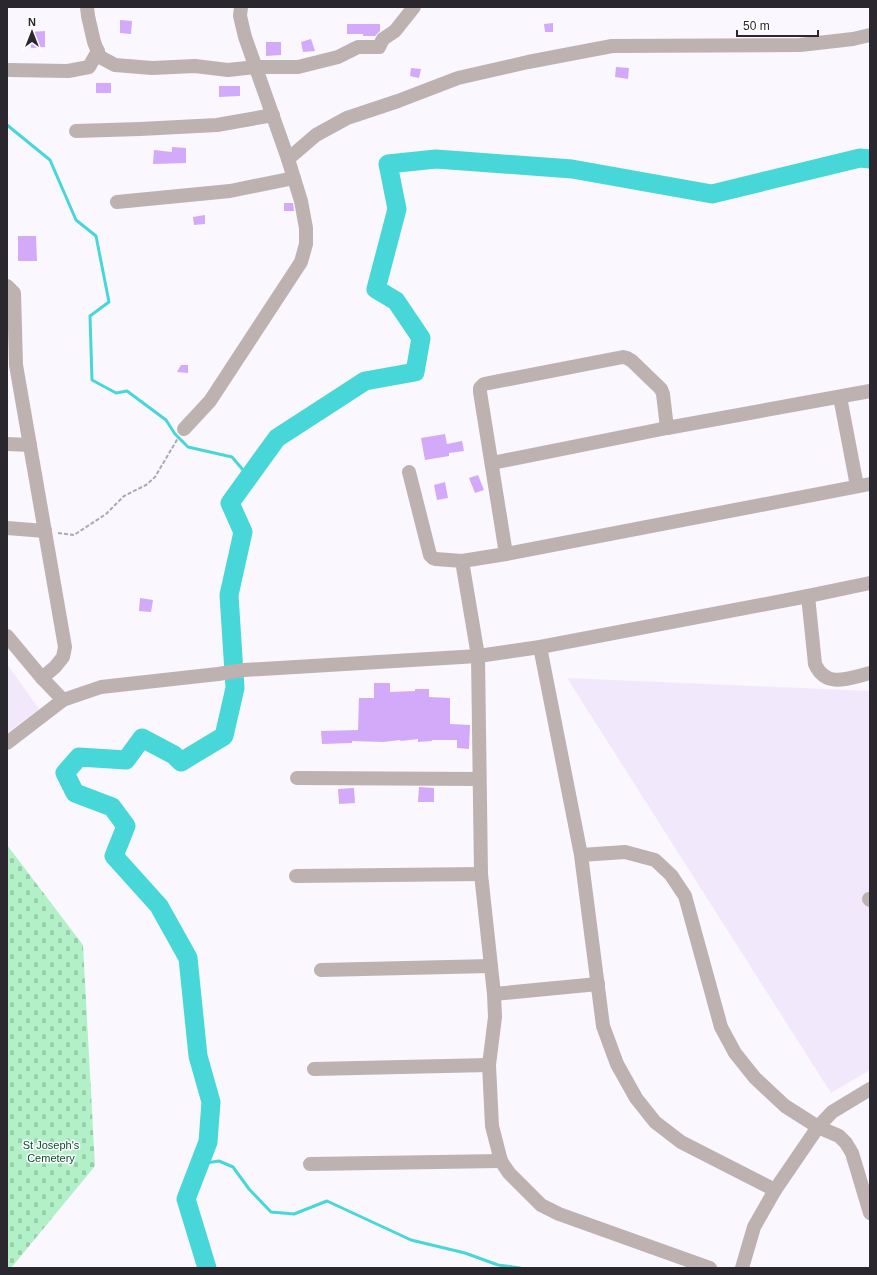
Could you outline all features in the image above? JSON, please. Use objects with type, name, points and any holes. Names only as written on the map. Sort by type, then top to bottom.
[{"type":"street","points":[[87,7],[94,42],[100,57],[115,65]]},
{"type":"street","points":[[184,429],[210,401],[301,262],[306,244],[306,228],[301,201],[288,158],[245,37],[240,16],[241,7]]},
{"type":"street","points":[[9,70],[68,71],[89,67],[115,65],[152,68],[195,66],[228,70],[256,67],[298,67],[338,57],[358,47],[379,47],[384,39],[395,31],[414,7]]},
{"type":"street","points":[[288,158],[316,135],[346,118],[398,101],[458,78],[528,62],[612,46],[800,45],[853,39],[870,35]]},
{"type":"street","points":[[89,67],[98,51]]},
{"type":"street","points":[[76,131],[217,125],[273,115]]},
{"type":"street","points":[[117,202],[230,191],[294,178]]},
{"type":"street","points":[[7,286],[14,293],[11,364],[30,445],[65,647],[63,657],[55,668],[42,678]]},
{"type":"street","points":[[506,554],[480,392],[482,386],[487,383],[623,357],[632,361],[661,389],[663,394],[667,428]]},
{"type":"street","points":[[492,463],[667,428],[870,391]]},
{"type":"street","points":[[409,472],[430,555],[436,559],[462,561],[506,554],[863,485],[840,397]]},
{"type":"street","points":[[7,444],[30,445]]},
{"type":"street","points":[[7,528],[44,531]]},
{"type":"street","points":[[462,561],[478,656],[481,874],[494,994],[495,1017],[489,1065],[492,1126],[501,1160],[509,1173],[541,1205],[553,1211],[710,1268]]},
{"type":"street","points":[[7,743],[63,700],[101,687],[244,670],[478,656],[540,647],[870,583]]},
{"type":"street","points":[[808,596],[815,664],[818,672],[826,678],[834,680],[870,673]]},
{"type":"street","points":[[7,636],[42,678],[63,700]]},
{"type":"street","points":[[540,647],[581,855],[603,1026],[617,1064],[636,1098],[655,1122],[681,1142],[775,1190]]},
{"type":"street","points":[[297,778],[479,779]]},
{"type":"street","points":[[581,855],[625,852],[656,860],[671,875],[685,896],[721,1026],[735,1053],[754,1078],[785,1106],[818,1127],[839,1136],[846,1143],[852,1153],[870,1213]]},
{"type":"street","points":[[296,876],[481,874]]},
{"type":"street","points":[[321,970],[491,966]]},
{"type":"street","points":[[494,994],[598,984]]},
{"type":"street","points":[[314,1069],[489,1065]]},
{"type":"street","points":[[742,1268],[754,1227],[775,1190],[818,1127],[832,1112],[870,1090]]},
{"type":"street","points":[[310,1164],[501,1160]]},
{"type":"path","points":[[44,531],[74,535],[106,514],[124,496],[146,486],[155,477],[176,441]]},
{"type":"shaded area","points":[[7,664],[39,709],[7,733]]},
{"type":"shaded area","points":[[567,678],[870,691],[870,1070],[831,1093]]},
{"type":"green space","name":"St Joseph's Cemetery","points":[[7,845],[83,945],[95,1166],[11,1268],[7,1268]]},
{"type":"building","points":[[120,20],[132,21],[131,34],[120,33]]},
{"type":"building","points":[[553,23],[553,32],[545,32],[544,24]]},
{"type":"building","points":[[347,24],[380,24],[380,31],[375,36],[347,34]]},
{"type":"building","points":[[45,31],[45,47],[31,48],[30,32]]},
{"type":"building","points":[[311,39],[315,51],[303,52],[301,42]]},
{"type":"building","points":[[266,42],[281,42],[281,55],[266,56]]},
{"type":"building","points":[[616,67],[629,68],[628,79],[615,77]]},
{"type":"building","points":[[411,68],[421,69],[419,78],[410,76]]},
{"type":"building","points":[[96,83],[111,83],[111,93],[96,93]]},
{"type":"building","points":[[219,86],[240,86],[240,96],[219,97]]},
{"type":"building","points":[[172,147],[186,148],[186,163],[153,164],[154,150],[172,152]]},
{"type":"building","points":[[284,203],[293,203],[294,211],[284,211]]},
{"type":"building","points":[[205,215],[205,224],[194,225],[193,217]]},
{"type":"building","points":[[18,236],[36,236],[37,261],[18,261]]},
{"type":"building","points":[[181,365],[188,365],[188,373],[177,372]]},
{"type":"building","points":[[445,434],[447,444],[462,441],[464,451],[449,453],[449,456],[425,460],[421,438]]},
{"type":"building","points":[[478,475],[484,490],[475,493],[469,478]]},
{"type":"building","points":[[445,482],[448,498],[437,500],[434,485]]},
{"type":"building","points":[[140,598],[153,600],[151,612],[139,611]]},
{"type":"building","points":[[374,683],[390,683],[390,692],[429,689],[429,697],[450,698],[450,724],[470,725],[469,749],[457,748],[457,740],[432,740],[418,742],[418,739],[383,742],[352,741],[352,743],[322,744],[321,731],[358,730],[359,698],[374,698]]},
{"type":"building","points":[[419,787],[434,788],[434,802],[418,802]]},
{"type":"building","points":[[354,788],[355,803],[339,804],[338,789]]},
{"type":"waterway","points":[[7,125],[50,160],[76,220],[96,236],[109,302],[90,316],[92,380],[116,393],[127,391],[166,420],[175,434],[188,447],[232,457],[249,477]]},
{"type":"waterway","points":[[207,1268],[186,1199],[208,1142],[211,1102],[198,1056],[188,958],[159,906],[114,856],[126,826],[112,807],[75,793],[65,773],[79,757],[126,760],[142,738],[174,755],[181,762],[224,736],[235,688],[229,595],[243,532],[230,503],[277,438],[365,381],[415,372],[421,338],[396,301],[376,289],[397,209],[388,164],[436,159],[572,169],[712,194],[860,158],[870,159]]},
{"type":"waterway","points":[[199,1164],[219,1161],[233,1167],[249,1189],[271,1212],[294,1214],[327,1201],[411,1240],[465,1253],[498,1265],[520,1268]]}]
